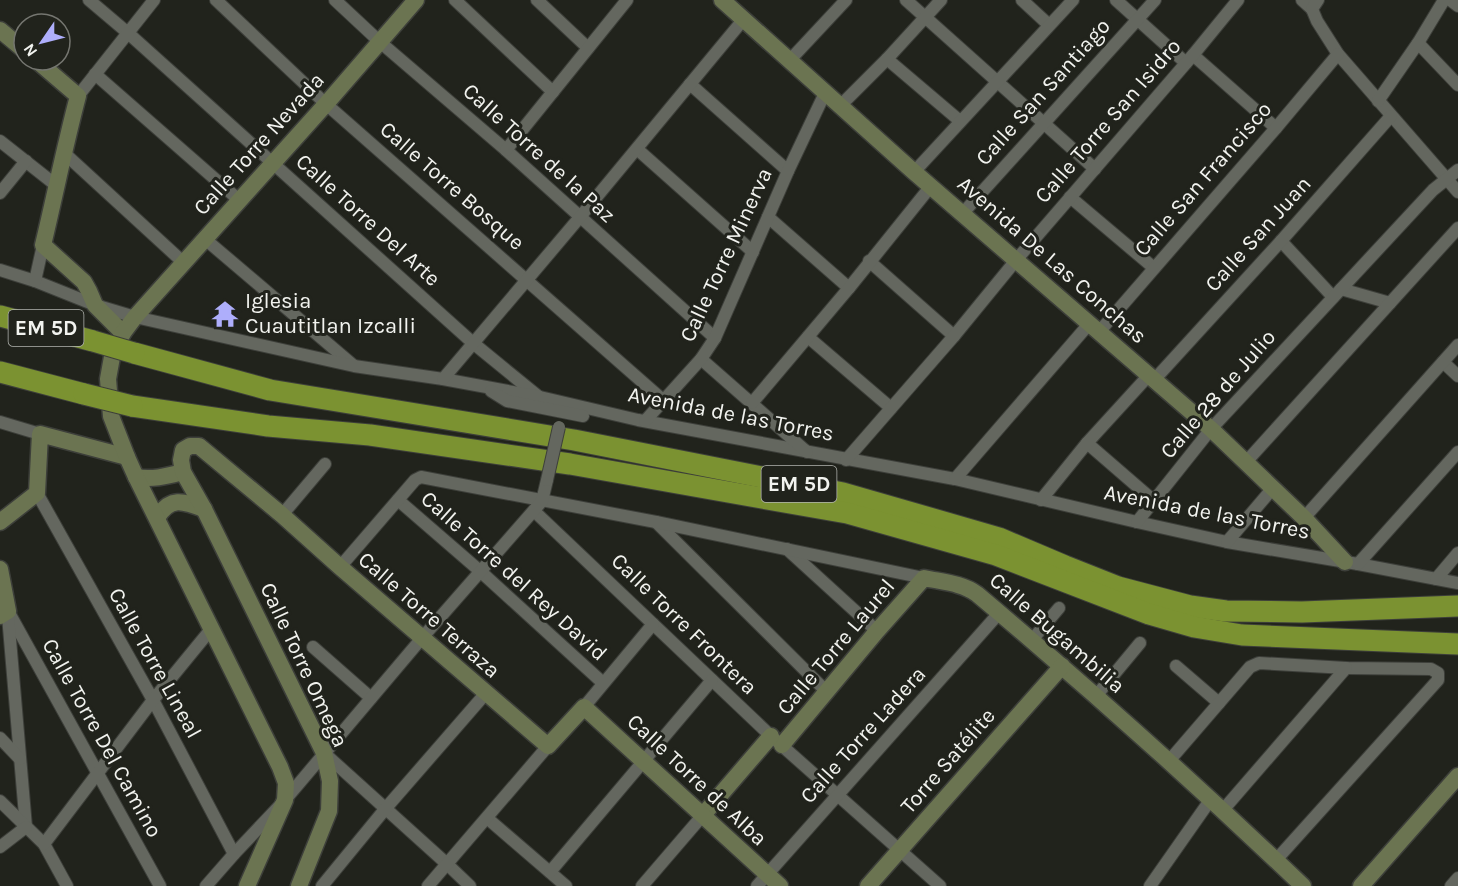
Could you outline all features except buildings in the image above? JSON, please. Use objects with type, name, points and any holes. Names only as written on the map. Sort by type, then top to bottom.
[{"type":"highway","name":"EM 5D","points":[[0,316],[270,390],[574,440],[843,493],[999,538],[1118,586],[1190,606],[1226,611],[1302,612],[1458,606]]},
{"type":"highway","name":"EM 5D","points":[[0,372],[132,406],[268,426],[370,435],[558,463],[847,513],[996,555],[1149,614],[1194,627],[1242,635],[1454,644]]},
{"type":"street","name":"Calle Torre Del Arte","points":[[88,0],[273,162],[473,343],[540,397]]},
{"type":"street","points":[[35,281],[63,152],[78,96],[154,0]]},
{"type":"street","name":"Calle Torre Bosque","points":[[216,0],[326,104],[664,401]]},
{"type":"street","name":"Calle Torre de la Paz","points":[[335,0],[380,42],[506,150],[714,338]]},
{"type":"street","name":"Calle Torre Nevada","points":[[136,477],[111,416],[108,379],[112,357],[123,333],[416,0]]},
{"type":"street","points":[[455,0],[553,92]]},
{"type":"street","points":[[537,0],[588,48]]},
{"type":"street","points":[[506,150],[627,0]]},
{"type":"street","name":"Avenida De Las Conchas","points":[[722,0],[914,172],[1211,429],[1352,563]]},
{"type":"street","points":[[789,61],[846,0]]},
{"type":"street","points":[[906,0],[1095,169]]},
{"type":"street","points":[[840,106],[942,0]]},
{"type":"street","points":[[1022,0],[1049,25]]},
{"type":"street","points":[[914,172],[1072,0]]},
{"type":"street","points":[[1116,0],[1137,20],[1276,128]]},
{"type":"street","name":"Calle San Santiago","points":[[963,213],[1155,0]]},
{"type":"street","name":"Calle Torre San Isidro","points":[[846,460],[1238,0]]},
{"type":"street","points":[[1302,0],[1316,10],[1338,54],[1458,192]]},
{"type":"street","points":[[1378,101],[1444,0]]},
{"type":"street","points":[[1450,0],[1458,6]]},
{"type":"street","points":[[442,379],[743,20]]},
{"type":"street","points":[[0,30],[12,40]]},
{"type":"street","points":[[1418,43],[1458,85]]},
{"type":"street","name":"Calle San Francisco","points":[[955,479],[1094,328],[1154,268],[1338,54]]},
{"type":"street","points":[[887,59],[960,121]]},
{"type":"street","points":[[50,72],[78,96]]},
{"type":"street","points":[[95,74],[239,200]]},
{"type":"street","points":[[690,84],[788,171]]},
{"type":"street","name":"Calle Torre Minerva","points":[[641,420],[664,401],[701,359],[714,338],[825,93]]},
{"type":"street","name":"Calle San Juan","points":[[1041,500],[1087,443],[1281,241],[1391,116]]},
{"type":"street","points":[[0,141],[57,186]]},
{"type":"street","points":[[637,149],[753,252]]},
{"type":"street","points":[[63,152],[184,263]]},
{"type":"street","points":[[0,193],[26,160]]},
{"type":"street","name":"Calle 28 de Julio","points":[[1137,522],[1211,429],[1433,190],[1458,170]]},
{"type":"street","points":[[752,403],[931,186]]},
{"type":"street","points":[[1070,196],[1154,268]]},
{"type":"street","points":[[768,217],[849,288]]},
{"type":"street","points":[[1246,462],[1458,228]]},
{"type":"street","points":[[205,239],[354,366]]},
{"type":"street","points":[[1281,241],[1337,293],[1390,303]]},
{"type":"street","points":[[43,245],[84,282],[95,304],[123,333]]},
{"type":"street","points":[[869,261],[954,336]]},
{"type":"street","name":"Avenida de las Torres","points":[[0,270],[135,317],[354,366],[540,397],[641,420],[808,453],[955,479],[1227,542],[1458,583]]},
{"type":"street","points":[[808,337],[891,408]]},
{"type":"street","points":[[1304,518],[1458,345]]},
{"type":"street","points":[[701,359],[808,453]]},
{"type":"street","points":[[1443,362],[1458,376]]},
{"type":"street","points":[[482,386],[507,401],[620,423],[641,420]]},
{"type":"street","points":[[206,886],[285,800],[422,638],[538,506],[547,480],[562,411]]},
{"type":"street","points":[[0,423],[127,457]]},
{"type":"street","points":[[0,522],[37,493],[40,434]]},
{"type":"street","points":[[1087,443],[1154,501]]},
{"type":"street","name":"Calle Torre Terraza","points":[[183,472],[181,460],[183,450],[190,446],[199,446],[548,746]]},
{"type":"street","points":[[1352,563],[1458,452]]},
{"type":"street","points":[[282,515],[326,464]]},
{"type":"street","points":[[136,477],[147,479],[183,472]]},
{"type":"street","name":"Calle Torre Omega","points":[[183,472],[204,509],[324,753],[330,781],[329,811],[299,886]]},
{"type":"street","points":[[136,477],[286,783],[285,800],[247,886]]},
{"type":"street","name":"Calle Bugambilia","points":[[398,501],[415,480],[428,477],[538,506],[656,522],[969,588],[1000,612],[1217,804],[1276,860],[1294,883]]},
{"type":"street","points":[[1227,542],[1273,488]]},
{"type":"street","name":"Calle Torre Lineal","points":[[37,493],[153,700],[234,854]]},
{"type":"street","points":[[340,567],[398,501]]},
{"type":"street","name":"Calle Torre del Rey David","points":[[398,501],[480,571],[603,683]]},
{"type":"street","points":[[157,518],[161,510],[177,502],[185,502],[204,509]]},
{"type":"street","name":"Calle Torre Frontera","points":[[538,506],[653,624],[776,741],[940,886]]},
{"type":"street","points":[[656,522],[827,692]]},
{"type":"street","points":[[787,549],[877,631]]},
{"type":"street","points":[[1436,579],[1458,553]]},
{"type":"street","points":[[0,569],[26,827]]},
{"type":"street","name":"Calle Torre Laurel","points":[[642,886],[703,815],[827,692],[924,578]]},
{"type":"street","points":[[1032,640],[1059,608]]},
{"type":"street","name":"Calle Torre Ladera","points":[[768,882],[838,795],[1000,612]]},
{"type":"street","name":"Calle Torre Del Camino","points":[[4,614],[98,773],[160,886]]},
{"type":"street","points":[[428,886],[653,624]]},
{"type":"street","points":[[44,844],[153,700],[212,628]]},
{"type":"street","points":[[1096,696],[1140,643]]},
{"type":"street","points":[[313,647],[371,698]]},
{"type":"street","points":[[1169,761],[1250,667],[1259,663],[1346,668],[1431,669],[1438,672],[1438,680],[1276,860]]},
{"type":"street","name":"Torre Satélite","points":[[868,886],[1062,666]]},
{"type":"street","points":[[1176,666],[1219,703]]},
{"type":"street","points":[[1150,886],[1217,804],[1346,668]]},
{"type":"street","points":[[550,872],[712,680]]},
{"type":"street","points":[[322,886],[486,693]]},
{"type":"street","name":"Calle Torre de Alba","points":[[584,707],[703,815],[768,882]]},
{"type":"street","points":[[0,738],[20,759]]},
{"type":"street","points":[[324,753],[470,886]]},
{"type":"street","points":[[1361,886],[1458,776]]},
{"type":"street","points":[[0,801],[44,844],[67,886]]},
{"type":"street","points":[[487,818],[566,886]]},
{"type":"street","points":[[0,847],[26,827]]},
{"type":"street","points":[[1451,886],[1458,878]]},
{"type":"place","name":"Iglesia Cuautitlan Izcalli","points":[[225,314]]}]
